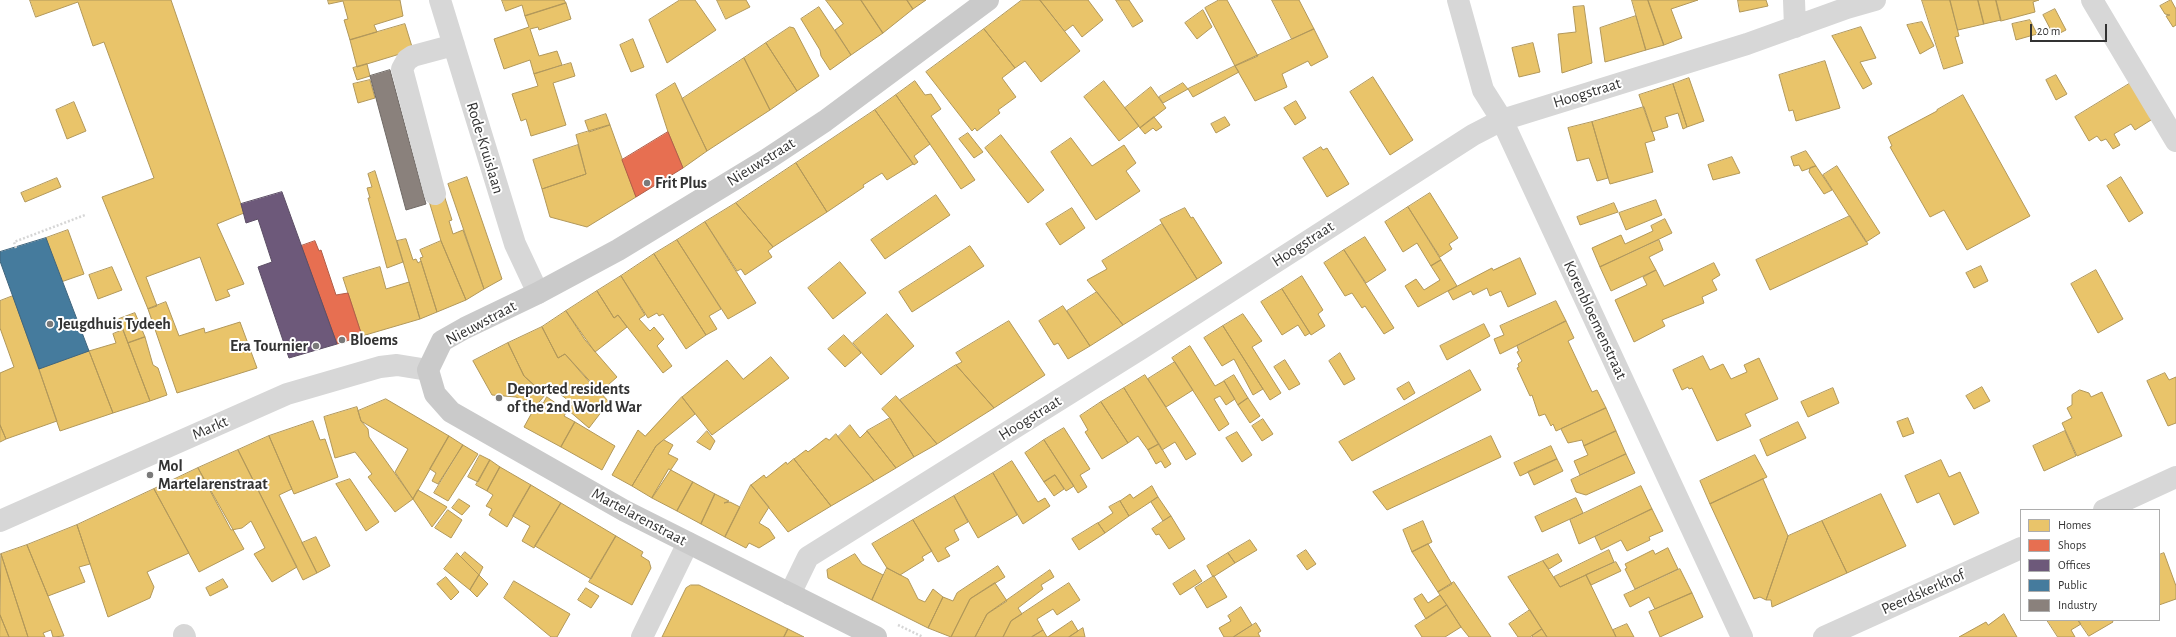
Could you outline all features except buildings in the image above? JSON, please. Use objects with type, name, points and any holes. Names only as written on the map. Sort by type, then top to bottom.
[{"type":"main road","name":"Nieuwstraat","points":[[428,370],[442,341],[465,328],[538,293],[618,250],[772,156],[825,121],[988,0]]},
{"type":"main road","name":"Martelarenstraat","points":[[428,370],[435,394],[451,412],[625,511],[876,637]]},
{"type":"street","name":"Rode-Kruislaan","points":[[440,0],[515,244],[538,293]]},
{"type":"street","name":"Korenbloemenstraat","points":[[1458,0],[1483,90],[1502,120],[1742,637]]},
{"type":"street","points":[[1794,0],[1795,26]]},
{"type":"street","name":"Hoogstraat","points":[[790,594],[808,557],[1142,348],[1472,135],[1502,120],[1747,44],[1795,26],[1875,0]]},
{"type":"street","points":[[2092,0],[2176,141]]},
{"type":"street","points":[[435,194],[402,70],[408,60],[413,56],[454,45]]},
{"type":"street","name":"Markt","points":[[0,521],[287,394],[380,367],[396,365],[428,370]]},
{"type":"street","points":[[2106,509],[2176,477]]},
{"type":"street","points":[[642,637],[688,543]]},
{"type":"street","name":"Peerdskerkhof","points":[[1824,637],[2020,548]]},
{"type":"path","points":[[16,248],[14,242],[85,215]]},
{"type":"place","name":"Frit Plus","points":[[647,183]]},
{"type":"place","name":"Jeugdhuis Tydeeh","points":[[50,324]]},
{"type":"place","name":"Bloems","points":[[342,340]]},
{"type":"place","name":"Era Tournier","points":[[316,346]]},
{"type":"place","name":"Deported residents of the 2nd World War","points":[[499,398]]},
{"type":"place","name":"Mol Martelarenstraat","points":[[150,475]]}]
